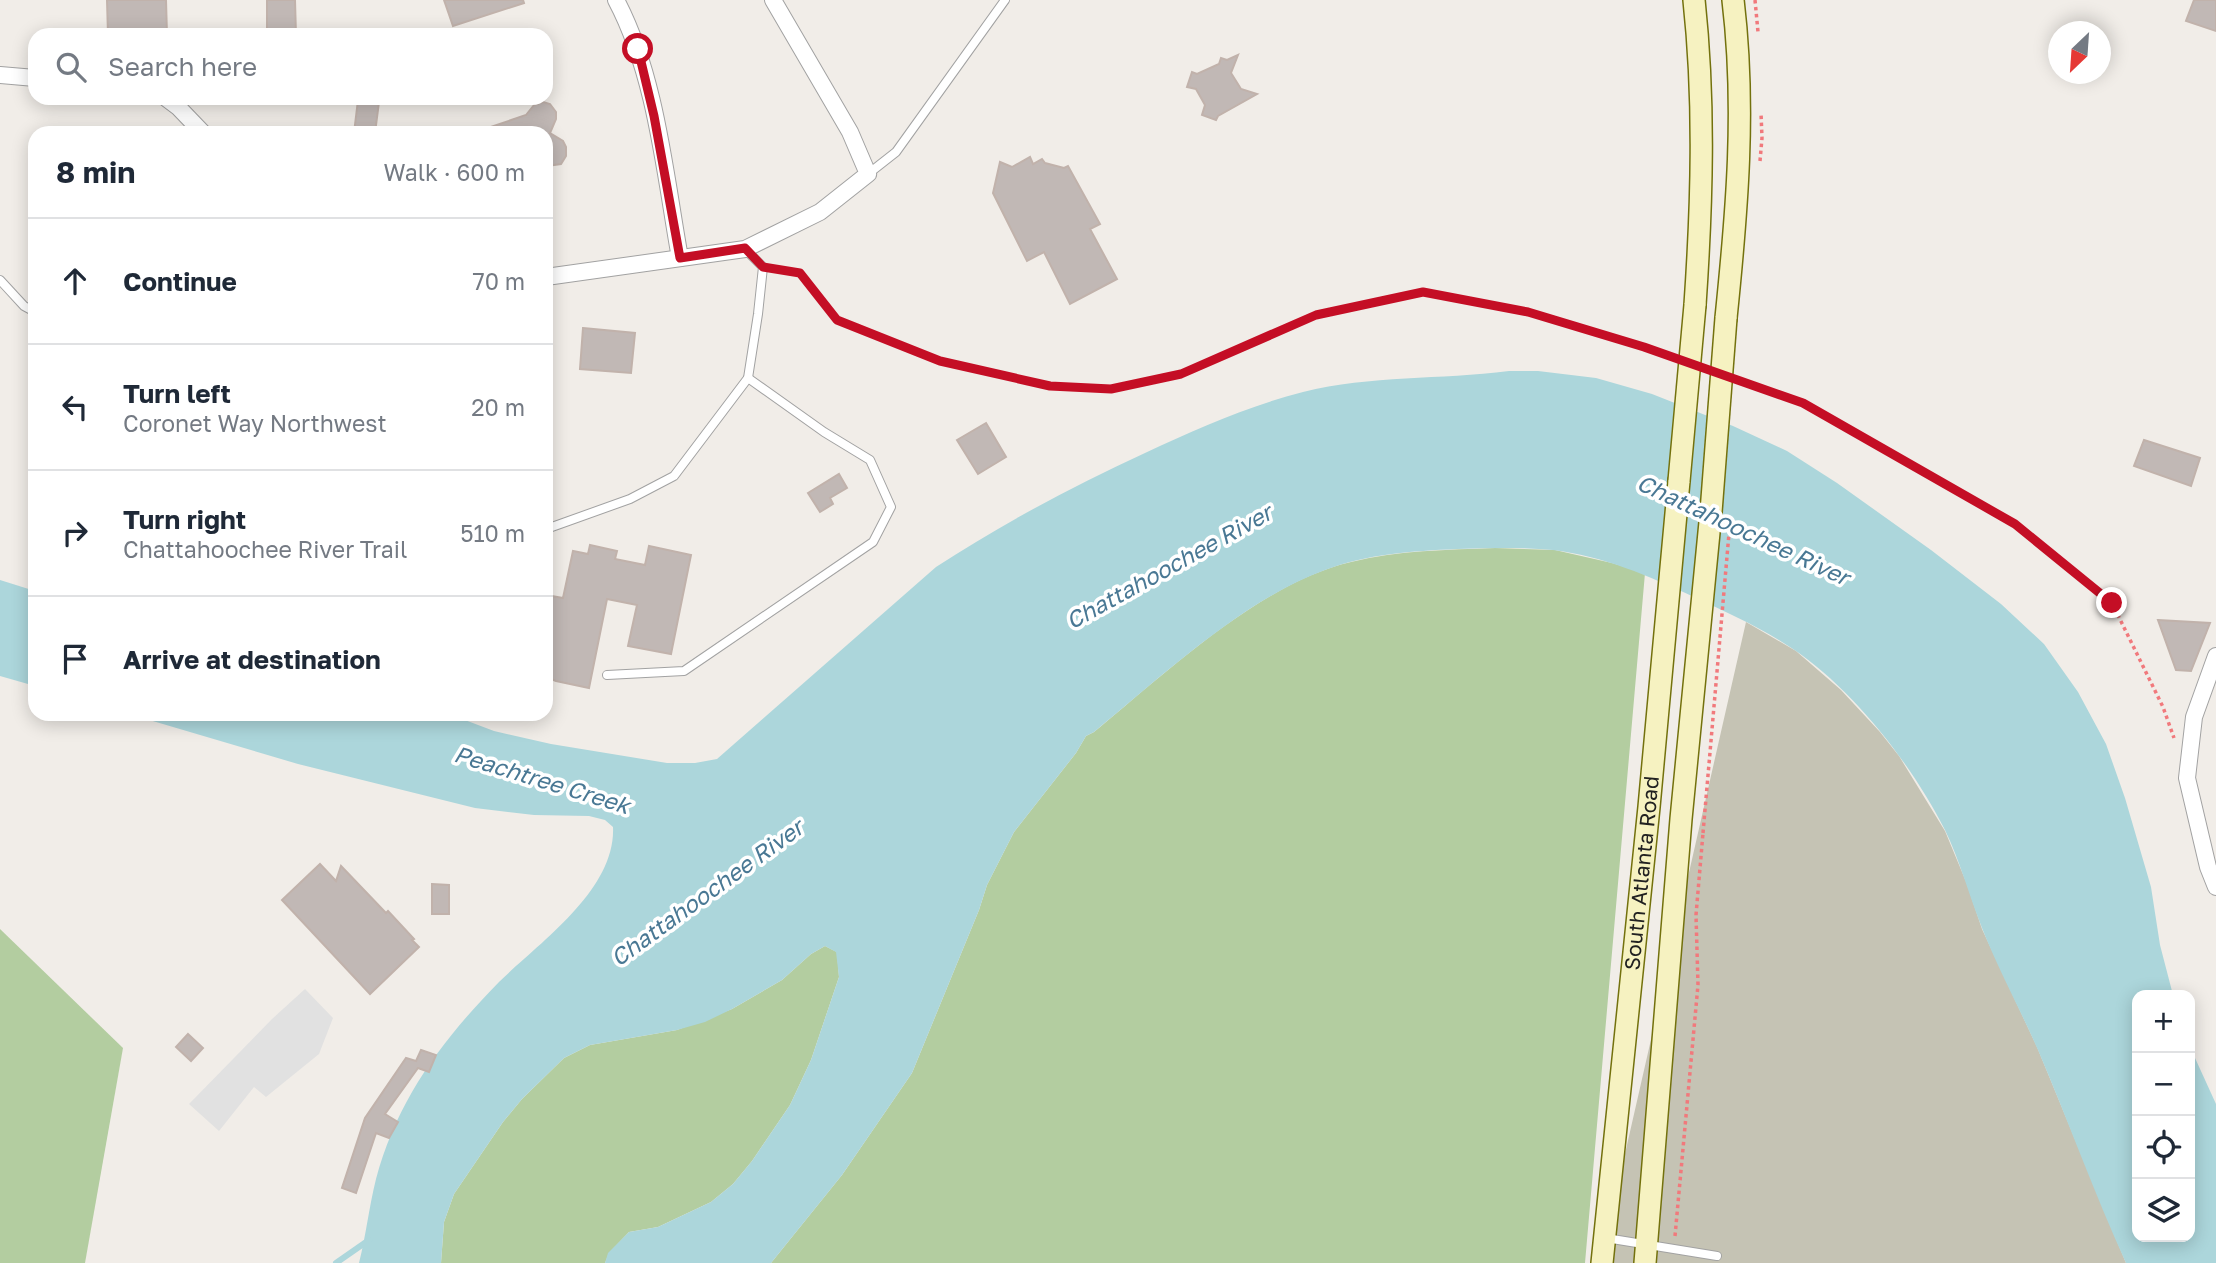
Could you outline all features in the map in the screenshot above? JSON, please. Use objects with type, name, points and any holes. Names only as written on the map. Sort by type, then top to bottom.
[{"type":"main road","name":"South Atlanta Road","points":[[1602,1263],[1649,807],[1695,305],[1702,140],[1694,0]]},
{"type":"main road","name":"South Atlanta Road","points":[[1646,1254],[1681,819],[1720,515],[1726,318],[1741,141],[1740,70],[1733,0]]},
{"type":"street","points":[[616,0],[638,49],[654,116],[680,258]]},
{"type":"street","points":[[553,276],[745,248],[820,212],[868,174],[850,132],[773,0]]},
{"type":"street","points":[[0,75],[28,77]]},
{"type":"street","points":[[175,105],[196,126]]},
{"type":"street","points":[[2216,656],[2194,717],[2187,778],[2208,867],[2216,887]]},
{"type":"lane","points":[[868,174],[896,152],[1005,0]]},
{"type":"lane","points":[[553,527],[630,499],[674,476],[748,378],[763,267],[745,248]]},
{"type":"lane","points":[[0,281],[28,308]]},
{"type":"lane","points":[[607,675],[684,671],[873,542],[891,507],[870,460],[824,432],[748,378]]},
{"type":"lane","points":[[1605,1237],[1646,1254],[1717,1256]]},
{"type":"path","points":[[763,267],[800,273],[837,320],[940,361],[1050,386],[1111,389],[1181,374],[1316,315],[1423,292],[1528,312],[1681,360]]},
{"type":"path","points":[[1730,377],[1803,403],[2015,524],[2112,603],[2163,707],[2175,743]]},
{"type":"path","points":[[1675,1232],[1698,985],[1696,915],[1720,515]]},
{"type":"shaded area","points":[[1746,622],[1796,651],[1841,690],[1899,756],[1945,831],[1982,929],[2037,1047],[2126,1263],[1603,1263],[1604,1246]]},
{"type":"shaded area","points":[[305,989],[333,1018],[319,1054],[266,1097],[254,1087],[219,1131],[189,1104]]},
{"type":"green space","points":[[1495,548],[1555,550],[1645,573],[1585,1263],[771,1263],[842,1175],[912,1073],[987,885],[1014,832],[1076,753],[1086,736],[1249,609],[1317,573],[1351,562],[1387,555]]},
{"type":"green space","points":[[0,929],[123,1048],[85,1263],[0,1263]]},
{"type":"green space","points":[[825,946],[837,952],[839,977],[811,1060],[790,1105],[733,1184],[711,1202],[658,1227],[629,1232],[609,1253],[605,1263],[441,1263],[444,1222],[454,1194],[503,1122],[522,1099],[564,1058],[590,1045],[677,1030],[732,1009],[782,980],[811,954]]},
{"type":"water","points":[[1509,371],[1538,371],[1596,378],[1652,394],[1733,426],[1787,451],[1837,483],[2001,604],[2044,644],[2078,692],[2106,744],[2151,887],[2160,945],[2172,990],[2132,990],[2132,1242],[2195,1242],[2195,1058],[2216,1104],[2216,1263],[2126,1263],[2038,1050],[1988,943],[1945,830],[1916,780],[1880,730],[1838,685],[1793,649],[1769,634],[1643,574],[1572,553],[1505,548],[1390,554],[1341,565],[1294,583],[1204,641],[1086,736],[1076,753],[1014,832],[987,885],[912,1073],[842,1175],[771,1263],[605,1263],[608,1253],[629,1232],[658,1227],[711,1202],[733,1184],[752,1161],[790,1105],[811,1060],[839,977],[836,952],[825,946],[811,954],[782,980],[705,1022],[677,1030],[590,1045],[564,1058],[522,1099],[503,1122],[454,1194],[444,1222],[441,1263],[359,1263],[376,1179],[385,1150],[409,1097],[441,1049],[478,1004],[572,914],[589,893],[611,850],[613,827],[605,820],[589,816],[534,815],[475,808],[298,764],[153,721],[468,721],[494,731],[551,744],[667,763],[695,763],[717,759],[936,567],[1038,506],[1164,444],[1262,404],[1303,392],[1380,380]]},
{"type":"water","points":[[0,580],[28,589],[28,684],[0,676]]},
{"type":"building","points":[[107,0],[166,0],[167,28],[108,28]]},
{"type":"building","points":[[267,0],[295,0],[296,28],[267,28]]},
{"type":"building","points":[[444,0],[523,0],[524,3],[453,26]]},
{"type":"building","points":[[2194,0],[2216,0],[2216,31],[2186,21]]},
{"type":"building","points":[[1238,55],[1231,73],[1241,89],[1257,94],[1218,116],[1216,120],[1202,115],[1205,105],[1196,89],[1187,87],[1192,72],[1197,74],[1219,64],[1221,58],[1227,60]]},
{"type":"building","points":[[357,105],[379,105],[376,126],[355,126]]},
{"type":"building","points":[[534,105],[551,105],[556,112],[556,119],[553,126],[494,126],[526,115]]},
{"type":"building","points":[[553,135],[563,141],[566,147],[566,156],[561,164],[553,165]]},
{"type":"building","points":[[1030,157],[1033,164],[1042,159],[1045,163],[1064,168],[1068,166],[1100,224],[1090,229],[1117,279],[1070,304],[1044,252],[1027,261],[993,193],[1000,162],[1012,167]]},
{"type":"building","points":[[583,328],[635,333],[631,373],[580,369]]},
{"type":"building","points":[[986,423],[1006,457],[978,474],[957,440]]},
{"type":"building","points":[[2144,440],[2200,458],[2191,486],[2134,466]]},
{"type":"building","points":[[839,474],[847,488],[830,498],[833,504],[820,512],[808,493]]},
{"type":"building","points":[[590,545],[617,551],[615,559],[645,565],[649,546],[691,555],[671,654],[628,646],[637,605],[607,599],[589,688],[553,680],[553,596],[563,598],[573,551],[588,554]]},
{"type":"building","points":[[2158,620],[2210,623],[2191,671],[2176,670]]},
{"type":"building","points":[[320,864],[336,881],[341,866],[386,913],[388,911],[419,947],[370,994],[282,900]]},
{"type":"building","points":[[432,884],[449,885],[449,914],[432,914]]},
{"type":"building","points":[[188,1034],[203,1048],[191,1061],[176,1047]]},
{"type":"building","points":[[421,1050],[436,1055],[429,1072],[418,1068],[385,1114],[398,1122],[389,1138],[376,1133],[356,1193],[342,1188],[365,1118],[406,1058],[416,1061]]},
{"type":"waterway","points":[[336,1263],[369,1240]]},
{"type":"route","points":[[638,49],[654,116],[680,258],[745,248],[763,267],[800,273],[837,320],[940,361],[1050,386],[1111,389],[1181,374],[1316,315],[1423,292],[1528,312],[1644,347],[1803,403],[2015,524],[2112,603]]},
{"type":"water label","name":"Chattahoochee River","points":[[1743,530]]},
{"type":"water label","name":"Chattahoochee River","points":[[1169,567]]},
{"type":"water label","name":"Peachtree Creek","points":[[542,780]]},
{"type":"water label","name":"Chattahoochee River","points":[[707,893]]}]
